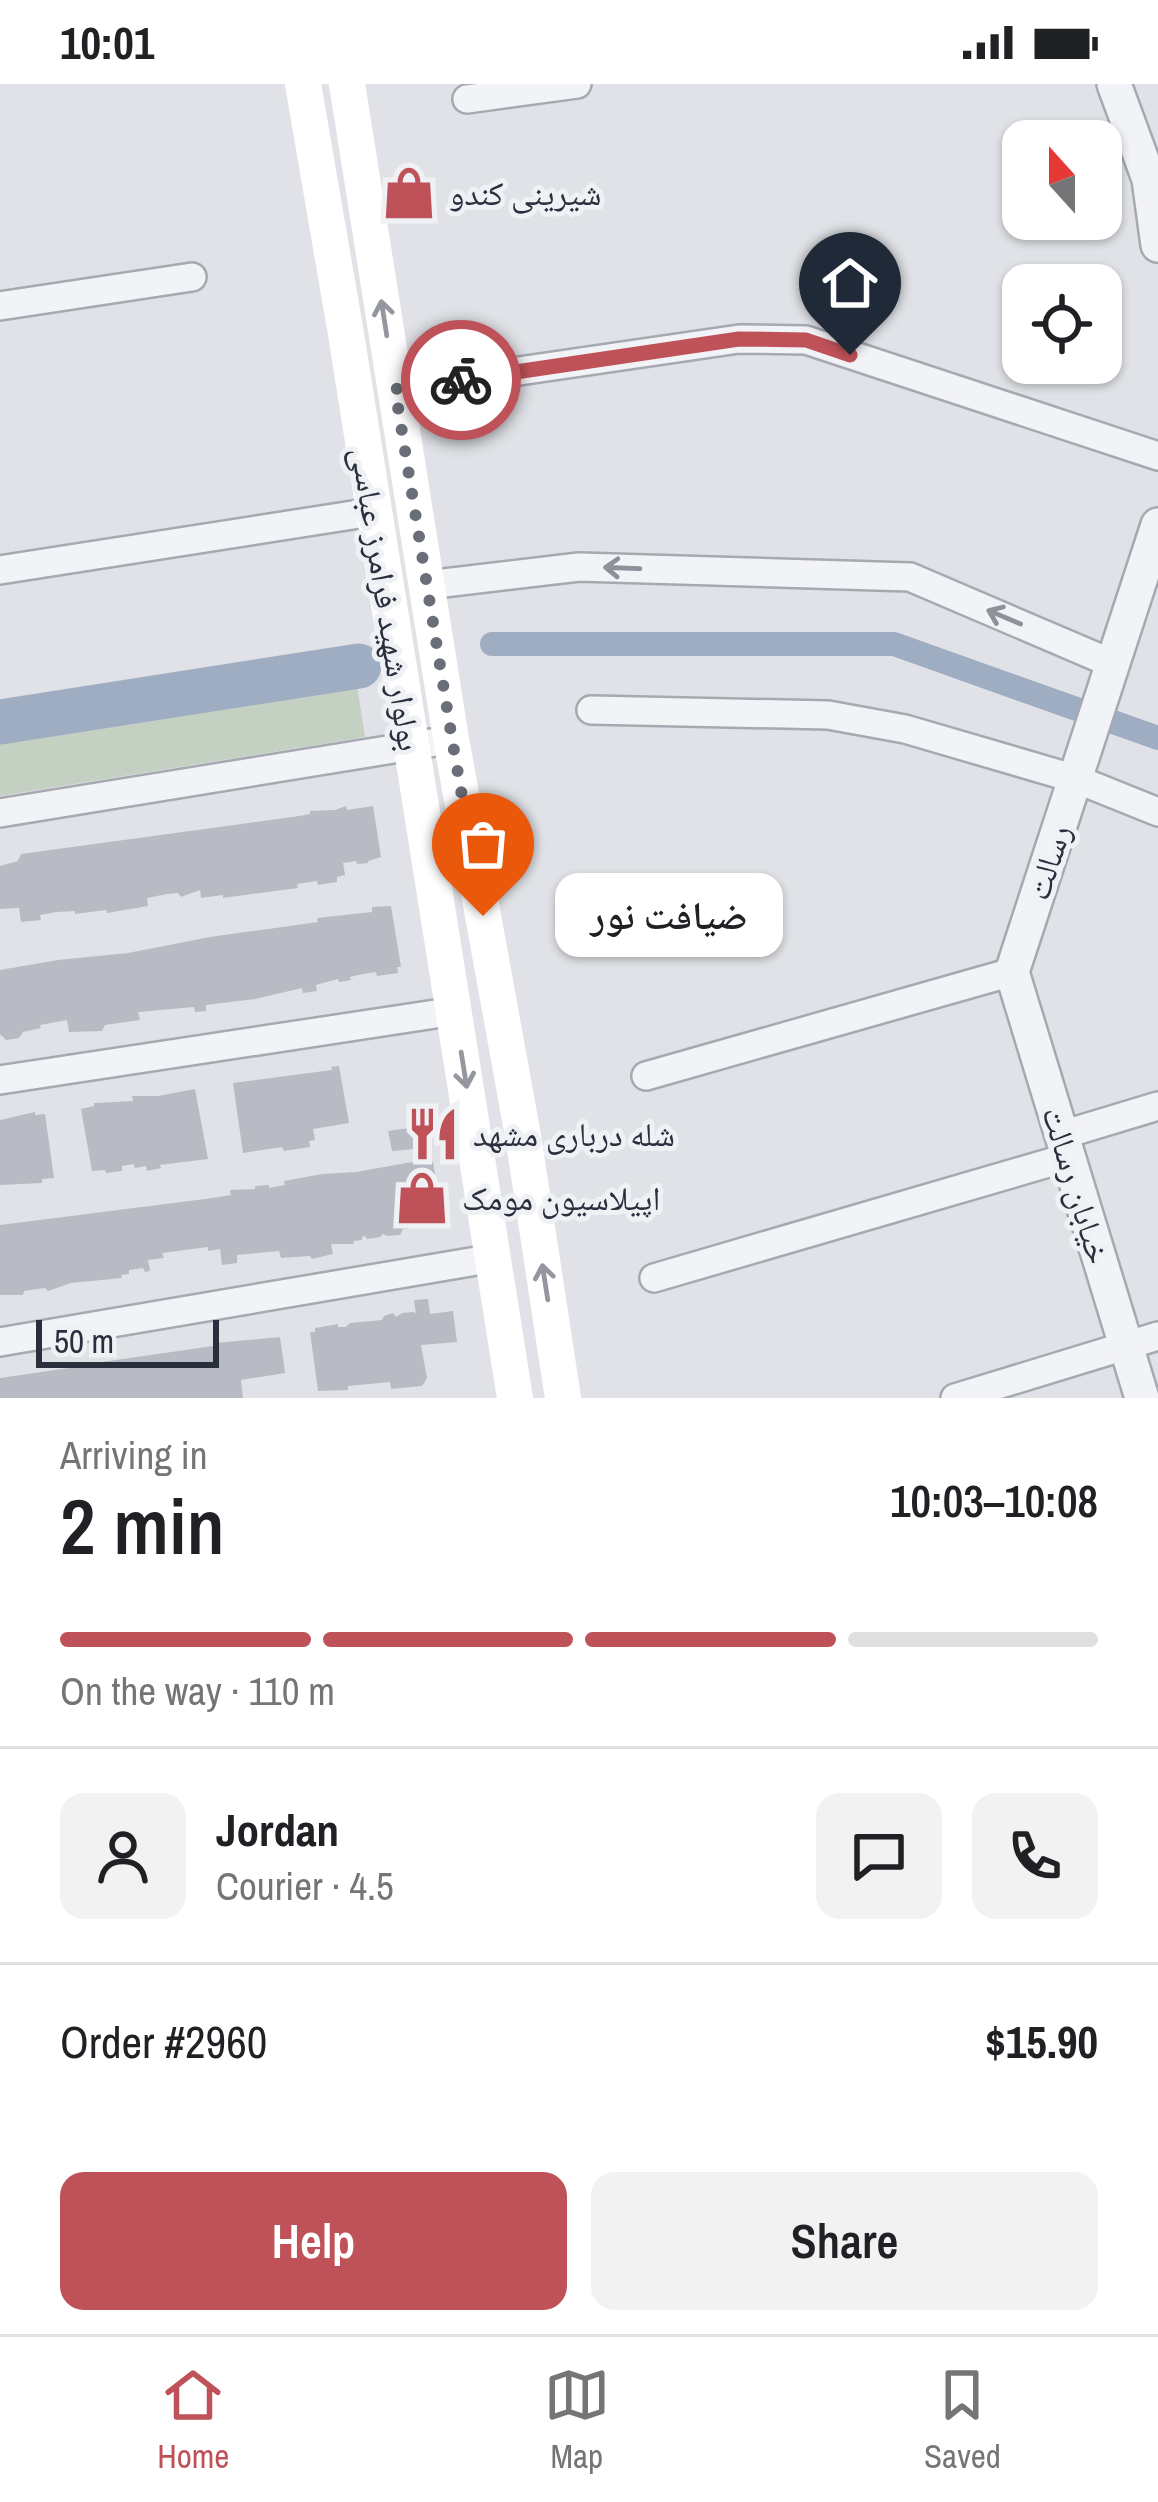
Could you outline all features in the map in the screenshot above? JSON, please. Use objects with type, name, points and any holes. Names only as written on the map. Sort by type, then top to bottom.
[{"type":"main road","name":"بولوار شهید فرامرز عباسی","points":[[303,84],[515,1398]]},
{"type":"main road","name":"بولوار شهید فرامرز عباسی","points":[[347,84],[563,1398]]},
{"type":"street","points":[[466,99],[577,84]]},
{"type":"street","points":[[1114,84],[1154,178],[1158,245]]},
{"type":"street","points":[[0,307],[192,277]]},
{"type":"street","points":[[395,389],[739,339],[806,340],[1158,456]]},
{"type":"street","points":[[0,570],[372,512]]},
{"type":"street","points":[[427,585],[579,567],[910,578],[1112,663],[1158,525]]},
{"type":"street","name":"رسالت","points":[[1012,972],[1112,663]]},
{"type":"street","points":[[591,710],[828,716],[904,729],[1080,766],[1158,812]]},
{"type":"street","points":[[0,812],[452,739]]},
{"type":"street","points":[[646,1076],[1012,972]]},
{"type":"street","name":"خیابان رسالت","points":[[1012,972],[1065,1146],[1142,1341],[1142,1398]]},
{"type":"street","points":[[0,1080],[455,1011]]},
{"type":"street","points":[[655,1278],[1065,1146],[1158,1106]]},
{"type":"street","points":[[0,1342],[494,1258]]},
{"type":"street","points":[[956,1398],[1142,1341]]},
{"type":"green space","points":[[357,686],[365,737],[0,796],[0,744]]},
{"type":"building","points":[[346,806],[347,810],[373,806],[381,857],[368,863],[343,863],[345,875],[337,877],[337,882],[318,885],[317,881],[223,898],[201,898],[200,890],[181,897],[167,894],[147,898],[148,906],[107,913],[56,912],[21,922],[19,908],[0,909],[0,866],[18,861],[21,854]]},
{"type":"building","points":[[391,906],[401,967],[398,973],[363,974],[316,985],[317,991],[303,993],[302,988],[206,1005],[206,1011],[195,1012],[194,1007],[138,1012],[140,1020],[105,1025],[102,1031],[69,1032],[67,1020],[40,1025],[19,1038],[6,1040],[0,1034],[0,970],[318,922],[317,918]]},
{"type":"building","points":[[339,1066],[349,1123],[313,1129],[315,1140],[309,1141],[310,1147],[243,1153],[233,1083]]},
{"type":"building","points":[[195,1089],[208,1159],[147,1171],[146,1166],[135,1168],[134,1164],[122,1166],[122,1171],[92,1171],[81,1109],[94,1103],[133,1101],[132,1096]]},
{"type":"building","points":[[45,1114],[54,1178],[0,1185],[0,1120]]},
{"type":"building","points":[[423,1126],[426,1148],[392,1151],[388,1131]]},
{"type":"building","points":[[429,1159],[442,1219],[438,1225],[403,1229],[400,1235],[365,1236],[354,1244],[331,1244],[333,1254],[312,1259],[281,1258],[279,1251],[237,1255],[237,1263],[222,1265],[220,1249],[162,1253],[164,1258],[148,1260],[150,1271],[129,1270],[122,1278],[0,1295],[0,1225],[213,1198],[231,1195],[230,1190],[269,1188],[322,1174]]},
{"type":"building","points":[[428,1299],[430,1314],[453,1311],[457,1342],[421,1345],[427,1378],[422,1386],[391,1389],[390,1382],[318,1391],[310,1332],[382,1320],[393,1313],[396,1317],[416,1314],[414,1300]]},
{"type":"building","points":[[280,1337],[285,1373],[241,1380],[243,1398],[0,1398],[0,1378]]},
{"type":"waterway","points":[[492,644],[894,644],[1158,738]]},
{"type":"waterway","points":[[0,722],[359,666]]},
{"type":"way so far","points":[[461,380],[395,389],[483,916]]},
{"type":"place","name":"شیرینی کندو","points":[[409,193]]},
{"type":"place","name":"ضیافت نور","points":[[483,916]]},
{"type":"place","name":"شله درباری مشهد","points":[[433,1134]]},
{"type":"place","name":"اپیلاسیون مومک","points":[[422,1198]]},
{"type":"route","points":[[461,380],[739,339],[806,340],[850,355]]}]
